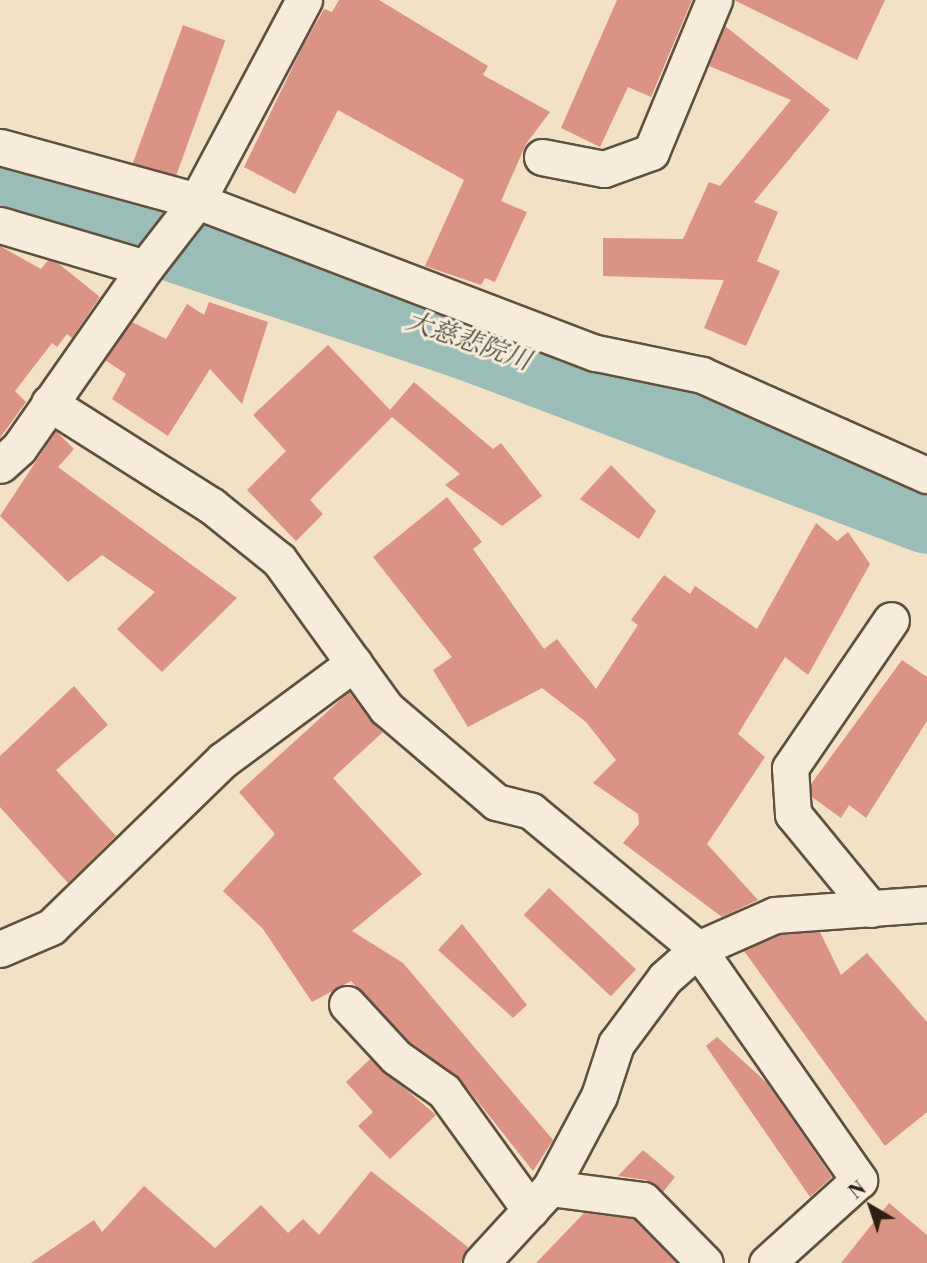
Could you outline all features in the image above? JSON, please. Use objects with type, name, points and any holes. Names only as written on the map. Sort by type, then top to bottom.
[{"type":"street","points":[[0,465],[197,201],[304,0]]},
{"type":"street","points":[[542,157],[604,169],[651,152],[714,0]]},
{"type":"street","points":[[0,147],[197,201],[596,353],[702,375],[927,475]]},
{"type":"street","points":[[0,225],[145,268]]},
{"type":"street","points":[[48,403],[212,506],[279,560],[386,708],[496,802],[531,811],[698,949],[859,1180],[767,1263]]},
{"type":"street","points":[[871,909],[793,814],[790,768],[891,620]]},
{"type":"street","points":[[0,949],[51,927],[223,760],[355,663]]},
{"type":"street","points":[[481,1263],[540,1199],[599,1096],[616,1044],[664,978],[698,949],[775,915],[927,904]]},
{"type":"street","points":[[347,1004],[396,1057],[444,1091],[540,1199],[643,1200],[705,1263]]},
{"type":"building","points":[[339,0],[379,0],[488,66],[483,75],[550,112],[526,144],[501,201],[527,212],[495,282],[485,278],[481,285],[425,266],[464,180],[338,110],[295,194],[244,167],[324,9],[332,12]]},
{"type":"building","points":[[617,0],[692,0],[651,97],[628,87],[600,147],[561,128]]},
{"type":"building","points":[[734,0],[885,0],[857,60]]},
{"type":"building","points":[[183,25],[225,40],[175,179],[133,163]]},
{"type":"building","points":[[725,26],[830,110],[754,202],[778,212],[757,261],[780,271],[746,346],[704,328],[724,280],[603,276],[603,238],[683,239],[709,182],[720,186],[791,100],[709,66]]},
{"type":"building","points":[[0,246],[41,269],[48,260],[59,264],[100,297],[72,338],[67,334],[57,347],[52,343],[15,391],[26,402],[0,438]]},
{"type":"building","points":[[209,302],[268,322],[242,404],[210,369],[168,436],[112,399],[126,374],[105,360],[132,322],[166,339],[187,304],[204,315]]},
{"type":"building","points":[[328,345],[390,410],[414,382],[493,449],[501,443],[542,496],[502,526],[445,485],[460,474],[392,417],[310,500],[323,514],[296,541],[247,490],[286,451],[253,415]]},
{"type":"building","points":[[56,431],[74,449],[58,467],[237,598],[162,672],[117,629],[155,592],[102,555],[68,582],[0,516]]},
{"type":"building","points":[[611,465],[656,511],[639,539],[580,499]]},
{"type":"building","points":[[447,497],[482,542],[473,549],[544,649],[557,639],[596,689],[638,625],[631,620],[664,575],[690,594],[695,586],[757,629],[816,523],[837,541],[848,532],[870,564],[808,675],[785,657],[738,734],[765,757],[707,844],[758,900],[722,917],[623,843],[639,824],[638,814],[593,783],[616,760],[586,722],[542,688],[468,727],[433,670],[452,657],[373,557]]},
{"type":"building","points":[[902,660],[927,677],[927,721],[866,818],[849,805],[841,818],[812,797],[811,784]]},
{"type":"building","points":[[74,686],[108,725],[56,770],[116,836],[68,883],[0,807],[0,756]]},
{"type":"building","points":[[349,692],[383,732],[333,778],[422,874],[352,931],[403,963],[553,1140],[533,1171],[460,1079],[409,1042],[351,981],[312,1002],[263,929],[223,891],[275,834],[239,792]]},
{"type":"building","points":[[549,888],[636,969],[611,996],[524,915]]},
{"type":"building","points":[[462,924],[527,1005],[513,1018],[438,950]]},
{"type":"building","points":[[820,932],[841,975],[867,953],[927,1022],[927,1112],[885,1146],[744,951],[780,935]]},
{"type":"building","points":[[717,1037],[767,1083],[832,1177],[810,1197],[706,1046]]},
{"type":"building","points":[[370,1059],[436,1115],[390,1159],[358,1126],[373,1112],[346,1082]]},
{"type":"building","points":[[643,1150],[675,1177],[663,1192],[646,1180],[618,1176]]},
{"type":"building","points":[[371,1171],[468,1247],[461,1263],[31,1263],[94,1220],[102,1232],[144,1186],[215,1248],[261,1205],[288,1233],[303,1219],[319,1235]]},
{"type":"building","points":[[889,1203],[927,1235],[927,1263],[841,1263]]},
{"type":"building","points":[[584,1213],[634,1219],[677,1263],[536,1263]]},
{"type":"waterway","name":"大慈悲院川","points":[[0,193],[111,222],[472,343],[927,515]]}]
